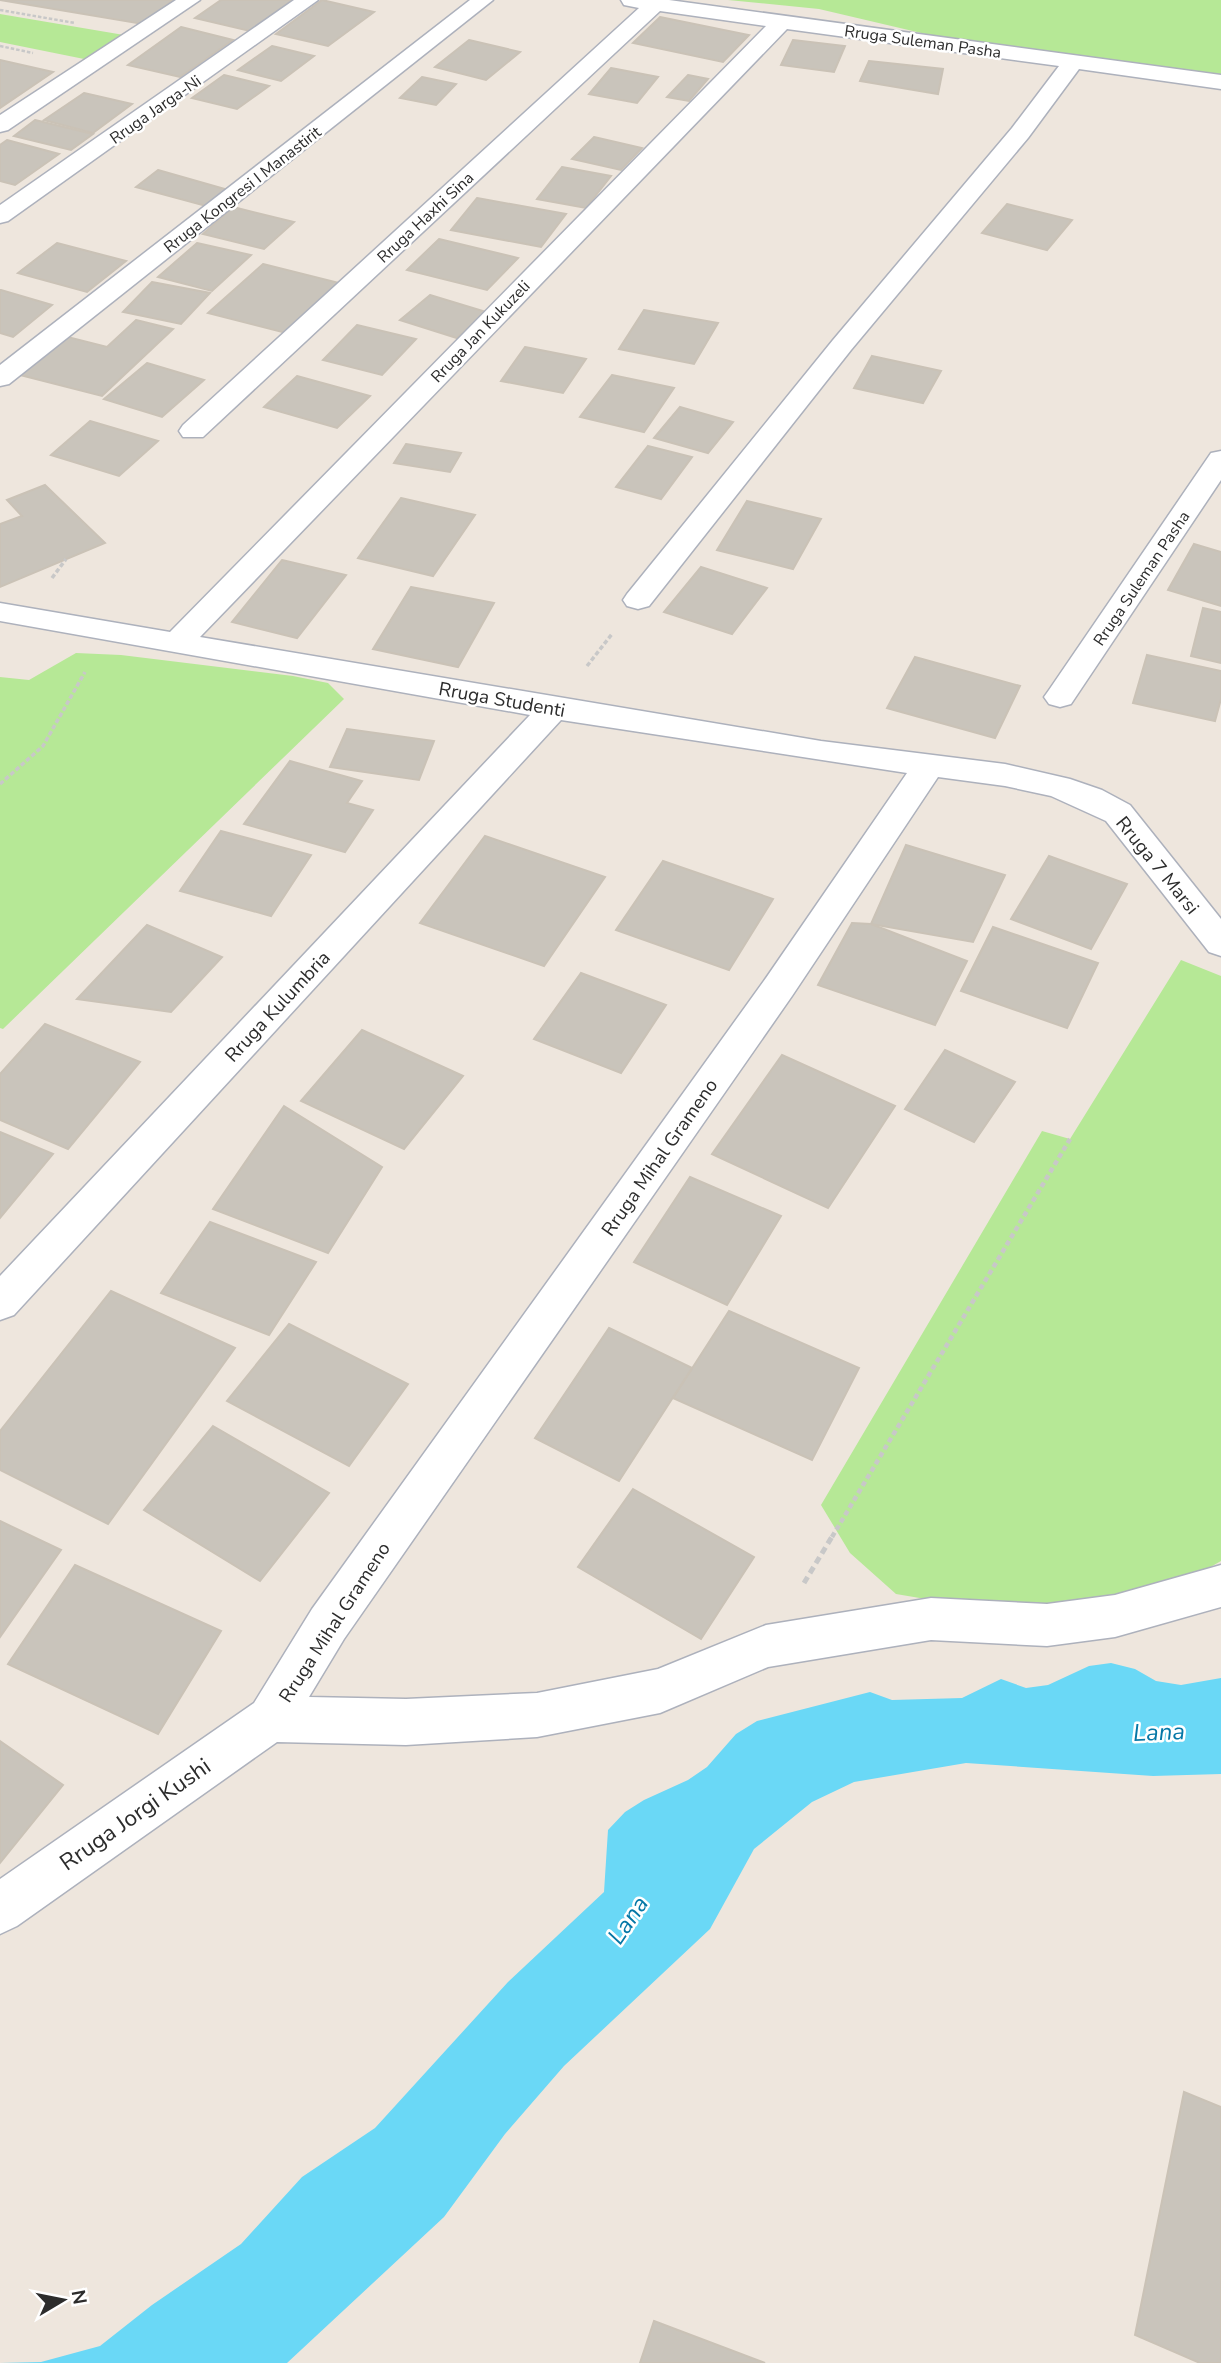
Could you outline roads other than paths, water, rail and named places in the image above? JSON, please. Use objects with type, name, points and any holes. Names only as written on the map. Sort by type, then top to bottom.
[{"type":"street","points":[[0,125],[190,0]]},
{"type":"street","name":"Rruga Jarga-Ni","points":[[0,216],[308,0]]},
{"type":"street","name":"Rruga Kongresi I Manastirit","points":[[0,378],[483,0]]},
{"type":"street","name":"Rruga Suleman Pasha","points":[[625,0],[1221,82]]},
{"type":"street","name":"Rruga Haxhi Sina","points":[[193,431],[656,4]]},
{"type":"street","name":"Rruga Jan Kukuzeli","points":[[178,642],[783,20]]},
{"type":"street","points":[[638,600],[842,345],[1020,133],[1073,62]]},
{"type":"street","name":"Rruga Suleman Pasha","points":[[1060,697],[1221,459]]},
{"type":"street","name":"Rruga Studenti","points":[[0,612],[554,709],[821,752],[1005,775]]},
{"type":"street","name":"Rruga Kulumbria","points":[[0,1303],[554,709]]},
{"type":"street","name":"Rruga Mihal Grameno","points":[[270,1719],[328,1624],[779,986],[930,764]]},
{"type":"street","name":"Rruga 7 Marsi","points":[[1005,775],[1080,794],[1118,813],[1213,933]]},
{"type":"street","name":"Rruga Mihal Grameno","points":[[270,1719],[406,1722],[537,1715],[660,1691],[766,1646],[931,1619],[1048,1625],[1115,1616],[1221,1586]]},
{"type":"street","name":"Rruga Jorgi Kushi","points":[[0,1909],[270,1719]]},
{"type":"water","name":"Lana","points":[[1111,1663],[1135,1669],[1156,1681],[1181,1685],[1221,1678],[1221,1774],[1153,1776],[966,1763],[854,1782],[812,1802],[754,1849],[710,1929],[564,2066],[505,2134],[444,2217],[287,2363],[0,2363],[41,2362],[100,2346],[152,2305],[241,2244],[302,2177],[375,2128],[508,1982],[604,1892],[608,1830],[625,1812],[688,1780],[707,1767],[736,1734],[757,1721],[870,1692],[892,1700],[962,1698],[1001,1679],[1026,1688],[1048,1685],[1089,1666]]}]
